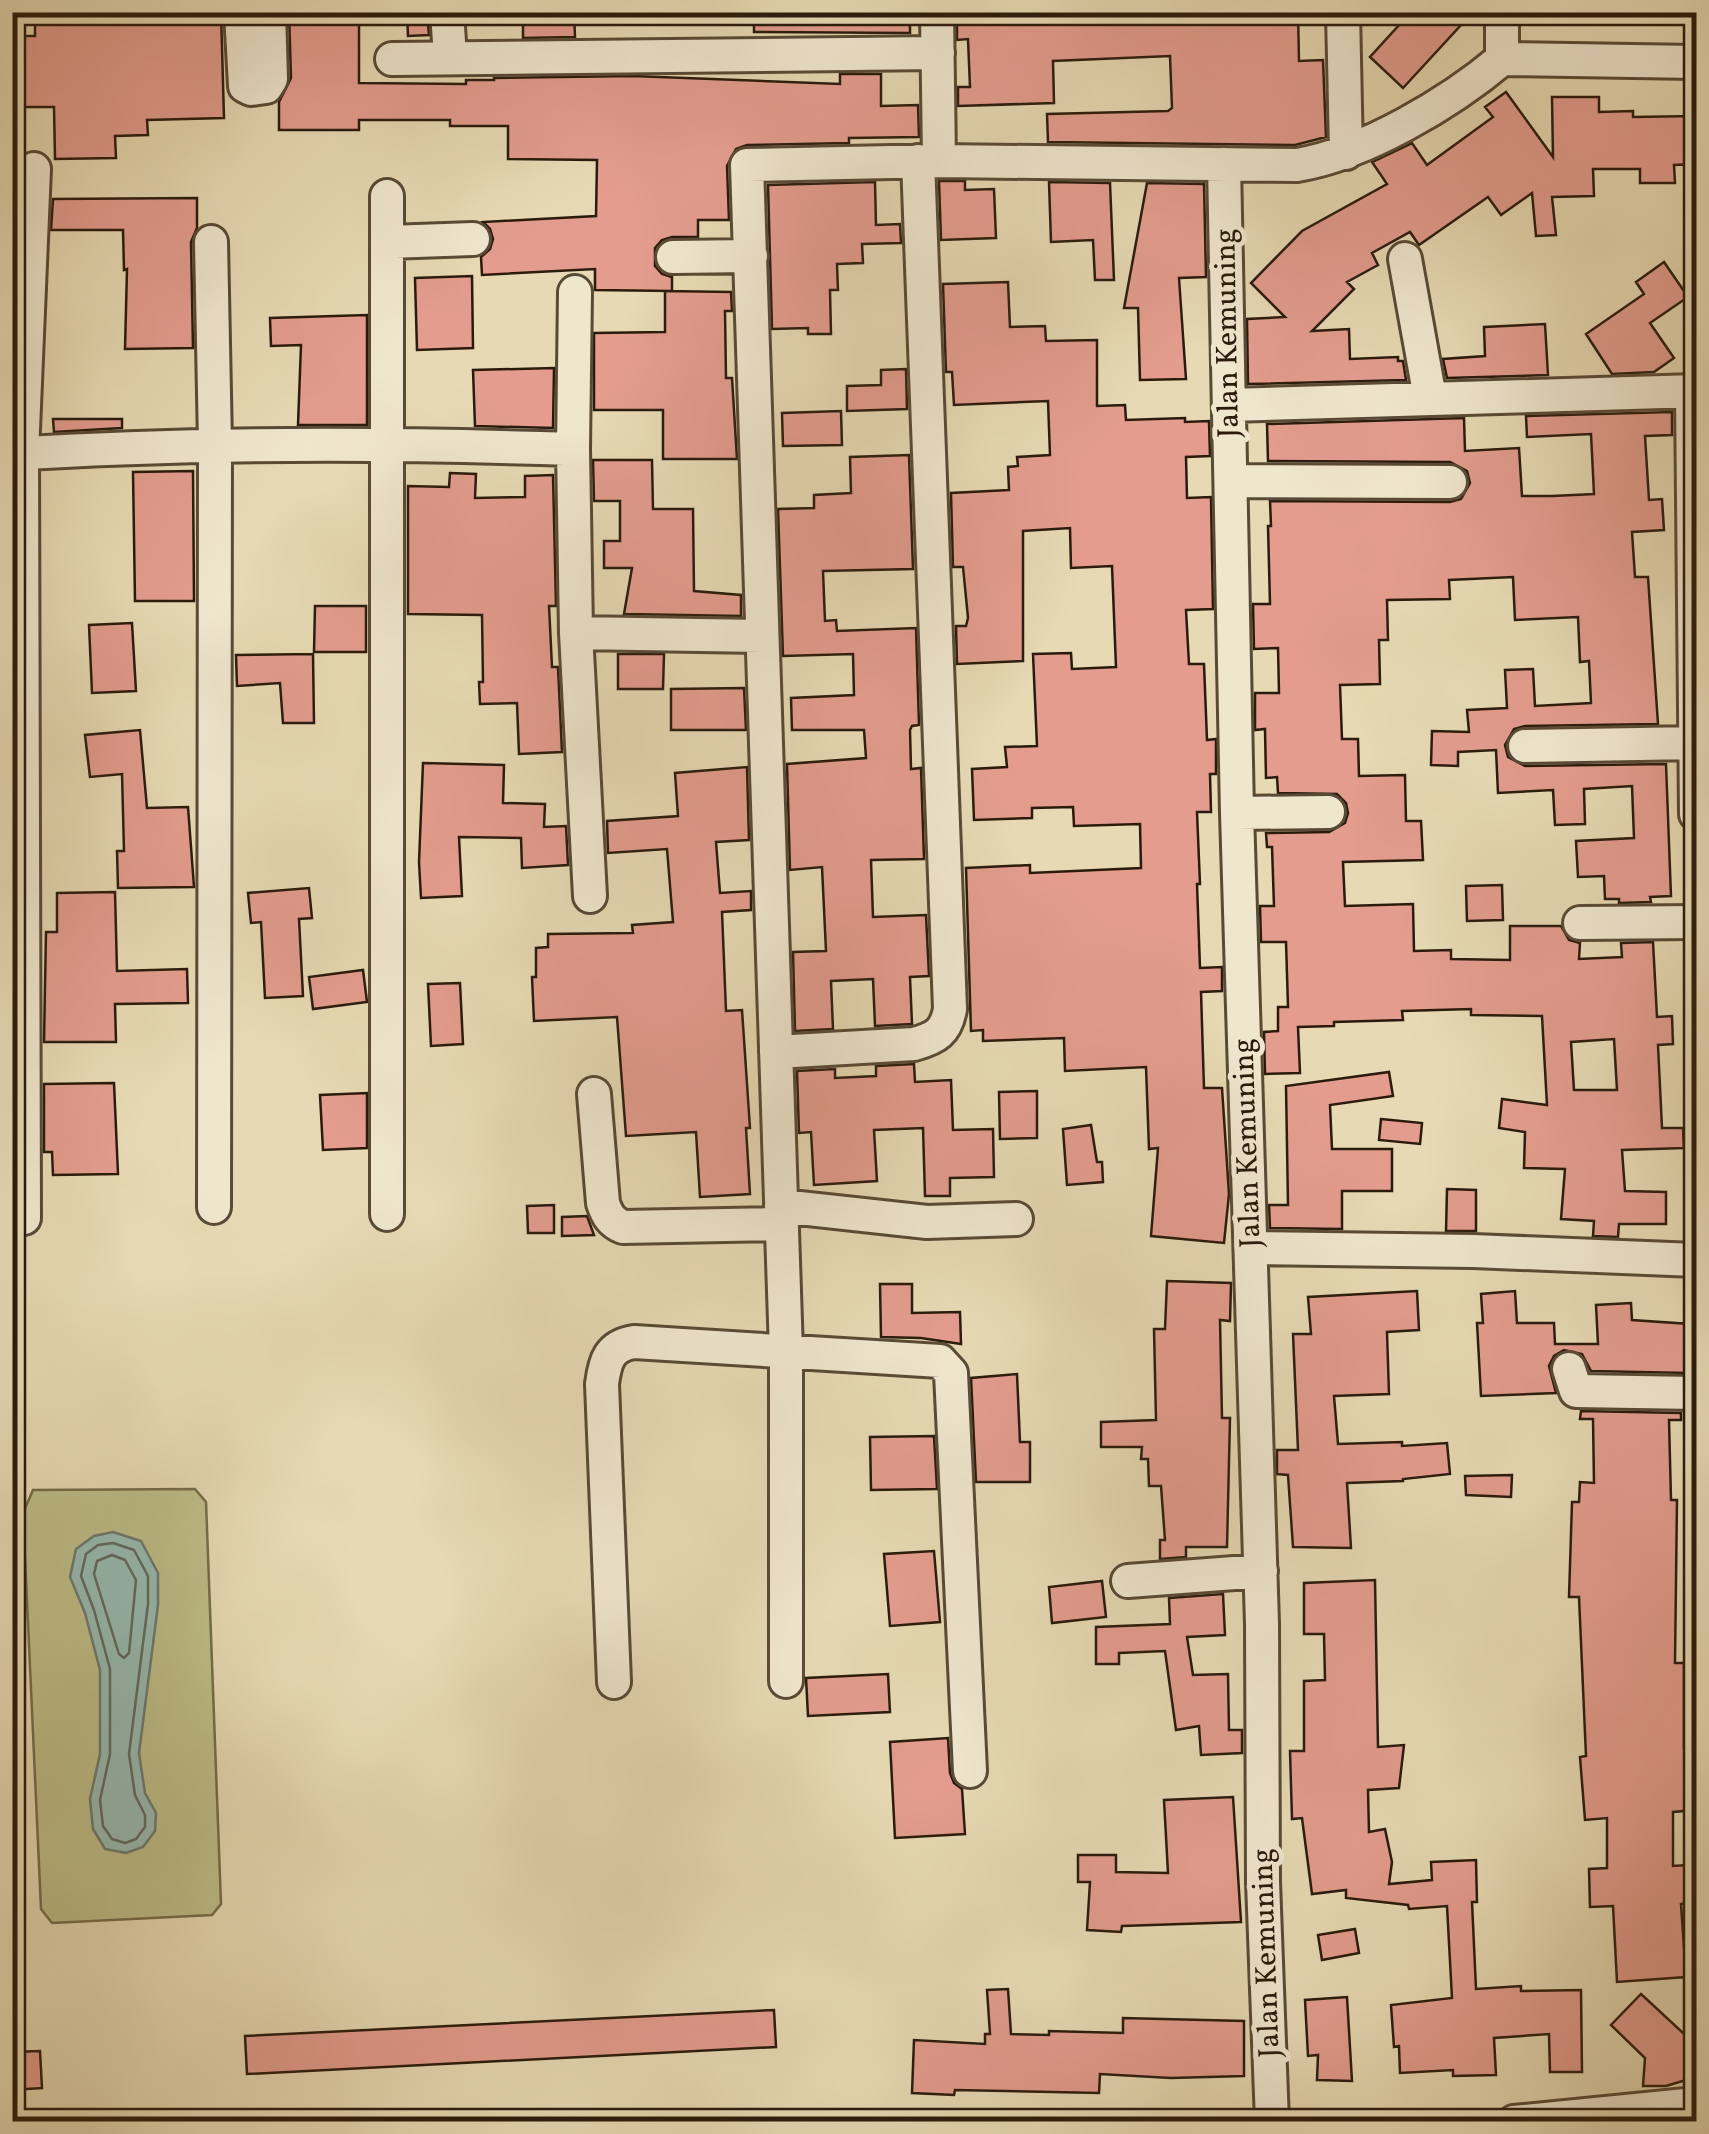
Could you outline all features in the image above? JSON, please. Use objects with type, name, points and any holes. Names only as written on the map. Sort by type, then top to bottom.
[{"type":"street","points":[[241,12],[242,71],[245,86],[251,89],[266,87],[271,79],[269,12]]},
{"type":"street","points":[[448,12],[450,57]]},
{"type":"street","points":[[776,1052],[914,1044],[942,1032],[950,1009],[928,161],[938,53],[937,12]]},
{"type":"street","points":[[1343,12],[1346,154]]},
{"type":"street","points":[[1502,12],[1502,59]]},
{"type":"street","points":[[392,59],[938,53]]},
{"type":"street","points":[[786,1681],[786,1352],[748,165],[928,161],[1297,165],[1346,154],[1477,80],[1502,59],[1696,62]]},
{"type":"street","name":"Jalan Kemuning","points":[[1224,164],[1237,813],[1261,1571],[1263,1882],[1272,2122]]},
{"type":"street","points":[[24,1218],[18,454],[34,169]]},
{"type":"street","points":[[386,1214],[387,196]]},
{"type":"street","points":[[388,242],[472,239]]},
{"type":"street","points":[[211,242],[215,444],[214,1208]]},
{"type":"street","points":[[673,257],[750,256]]},
{"type":"street","points":[[1405,260],[1430,398]]},
{"type":"street","points":[[576,292],[576,632],[590,896]]},
{"type":"street","points":[[1231,405],[1694,392],[1696,814]]},
{"type":"street","points":[[18,454],[215,444],[385,442],[573,449]]},
{"type":"street","points":[[1231,482],[1450,482]]},
{"type":"street","points":[[576,632],[761,636]]},
{"type":"street","points":[[1525,746],[1695,743]]},
{"type":"street","points":[[1237,813],[1328,812]]},
{"type":"street","points":[[1580,923],[1696,922]]},
{"type":"street","points":[[594,1094],[603,1203],[616,1224],[623,1227],[782,1234],[1016,1219]]},
{"type":"street","points":[[1251,1256],[1473,1251],[1696,1260]]},
{"type":"street","points":[[614,1682],[602,1384],[610,1353],[620,1344],[634,1342],[928,1358],[940,1361],[951,1373],[970,1771]]},
{"type":"street","points":[[1568,1369],[1576,1391],[1696,1393]]},
{"type":"street","points":[[1128,1581],[1261,1571]]},
{"type":"street","points":[[1514,2122],[1691,2102]]},
{"type":"green space","points":[[195,1489],[206,1502],[221,1904],[212,1915],[52,1923],[41,1909],[23,1513],[33,1490]]},
{"type":"water","points":[[113,1532],[141,1541],[158,1573],[158,1605],[139,1753],[145,1793],[156,1813],[155,1831],[143,1847],[126,1853],[105,1849],[93,1829],[90,1799],[100,1754],[100,1670],[85,1613],[70,1577],[76,1549],[94,1536]]},
{"type":"building","points":[[35,12],[74,12],[74,20],[116,19],[115,12],[221,12],[224,118],[147,120],[148,135],[115,136],[116,158],[55,159],[54,107],[12,107],[12,36],[35,36]]},
{"type":"building","points":[[289,12],[359,12],[359,83],[466,84],[466,80],[494,78],[633,76],[840,84],[840,74],[881,74],[881,106],[918,105],[919,137],[849,138],[849,143],[747,145],[736,149],[727,166],[729,220],[698,220],[698,237],[672,237],[655,248],[655,266],[672,277],[672,291],[595,290],[595,269],[482,275],[481,257],[490,249],[493,239],[483,222],[596,216],[597,160],[508,159],[508,126],[450,126],[450,120],[359,120],[359,130],[279,130],[279,102],[291,78]]},
{"type":"building","points":[[407,12],[427,12],[429,35],[408,36]]},
{"type":"building","points":[[523,12],[574,12],[575,37],[523,38]]},
{"type":"building","points":[[754,12],[910,12],[910,33],[754,32]]},
{"type":"building","points":[[1086,12],[1086,16],[1135,12],[1298,12],[1299,61],[1323,60],[1326,137],[1295,145],[1048,142],[1047,114],[1168,111],[1172,108],[1170,56],[1053,61],[1054,103],[958,106],[958,87],[970,87],[968,39],[957,40],[957,14]]},
{"type":"building","points":[[1411,12],[1473,12],[1403,88],[1370,57]]},
{"type":"building","points":[[1506,92],[1553,157],[1552,97],[1599,97],[1599,112],[1633,111],[1633,117],[1696,116],[1696,164],[1674,165],[1675,183],[1640,183],[1640,169],[1593,169],[1594,196],[1552,197],[1556,235],[1536,236],[1532,193],[1501,215],[1488,197],[1419,245],[1410,232],[1372,253],[1378,265],[1347,282],[1354,289],[1312,331],[1349,329],[1350,359],[1398,357],[1398,361],[1403,361],[1406,380],[1248,384],[1247,319],[1285,317],[1251,283],[1302,231],[1387,184],[1372,162],[1412,143],[1427,165],[1493,117],[1485,107]]},
{"type":"building","points":[[939,181],[965,181],[965,190],[994,189],[996,238],[941,240]]},
{"type":"building","points":[[875,182],[876,225],[900,224],[901,243],[862,244],[863,263],[837,264],[838,290],[830,290],[831,334],[808,334],[808,328],[772,329],[768,185]]},
{"type":"building","points":[[1049,182],[1110,183],[1114,280],[1095,280],[1093,240],[1051,242]]},
{"type":"building","points":[[1147,183],[1204,184],[1206,277],[1179,278],[1186,379],[1140,380],[1138,308],[1124,308]]},
{"type":"building","points":[[197,198],[197,228],[191,242],[193,348],[125,349],[127,269],[124,270],[123,230],[51,230],[53,199]]},
{"type":"building","points":[[1664,262],[1688,297],[1650,323],[1674,358],[1654,372],[1612,374],[1586,334],[1644,294],[1636,282]]},
{"type":"building","points":[[472,276],[473,348],[417,350],[415,278]]},
{"type":"building","points":[[1008,282],[1010,327],[1045,326],[1046,341],[1097,340],[1097,406],[1125,405],[1126,420],[1209,421],[1210,456],[1186,457],[1187,498],[1211,497],[1213,609],[1186,610],[1189,664],[1204,664],[1207,740],[1216,739],[1216,774],[1210,774],[1211,812],[1197,812],[1197,884],[1200,968],[1222,967],[1222,991],[1201,992],[1204,1088],[1222,1088],[1229,1194],[1224,1243],[1151,1236],[1158,1148],[1149,1149],[1146,1067],[1065,1071],[1064,1038],[983,1041],[983,1030],[971,1031],[966,868],[1030,865],[1030,873],[1141,868],[1140,824],[1074,826],[1073,807],[1032,808],[1032,818],[974,820],[972,769],[1007,767],[1005,747],[1037,746],[1033,654],[1071,653],[1072,669],[1116,667],[1112,566],[1071,568],[1070,528],[1023,531],[1023,661],[957,664],[956,626],[966,626],[968,618],[963,567],[953,567],[951,493],[1009,490],[1008,467],[1018,466],[1017,457],[1050,455],[1048,401],[954,405],[952,372],[946,372],[943,284]]},
{"type":"building","points":[[665,291],[731,292],[732,311],[725,311],[726,378],[732,378],[737,459],[663,459],[663,410],[594,410],[594,333],[665,332]]},
{"type":"building","points":[[367,315],[367,425],[298,425],[301,345],[271,346],[270,318]]},
{"type":"building","points":[[1545,324],[1548,375],[1447,378],[1443,359],[1485,356],[1484,327]]},
{"type":"building","points":[[554,368],[553,428],[475,426],[473,370]]},
{"type":"building","points":[[906,369],[907,409],[847,411],[847,386],[881,385],[881,370]]},
{"type":"building","points":[[841,411],[842,445],[783,446],[782,413]]},
{"type":"building","points":[[1672,412],[1672,435],[1645,436],[1649,500],[1662,499],[1664,530],[1632,532],[1635,577],[1648,577],[1658,724],[1525,726],[1514,729],[1505,745],[1508,757],[1525,766],[1666,764],[1671,896],[1650,897],[1651,902],[1619,903],[1619,899],[1605,899],[1604,876],[1578,877],[1576,841],[1634,838],[1632,786],[1584,789],[1585,824],[1555,825],[1553,790],[1498,793],[1496,750],[1458,752],[1458,766],[1431,765],[1432,731],[1469,732],[1467,710],[1507,708],[1505,670],[1533,669],[1535,706],[1591,703],[1589,661],[1580,662],[1578,617],[1515,620],[1513,577],[1449,580],[1450,599],[1387,600],[1388,640],[1379,640],[1380,684],[1340,685],[1342,739],[1358,739],[1359,776],[1405,775],[1406,821],[1421,821],[1423,860],[1343,862],[1345,906],[1413,904],[1414,951],[1451,950],[1451,959],[1510,960],[1510,926],[1561,926],[1569,940],[1580,943],[1579,959],[1622,957],[1621,943],[1653,942],[1657,1017],[1672,1016],[1673,1044],[1658,1045],[1662,1128],[1683,1128],[1684,1148],[1622,1150],[1625,1191],[1666,1192],[1666,1224],[1619,1224],[1618,1237],[1593,1236],[1594,1221],[1561,1219],[1565,1169],[1524,1168],[1525,1132],[1499,1128],[1502,1099],[1547,1105],[1542,1016],[1471,1015],[1471,1009],[1402,1011],[1403,1020],[1298,1027],[1300,1073],[1265,1074],[1264,1032],[1278,1031],[1278,1007],[1288,1007],[1286,942],[1261,942],[1260,906],[1274,906],[1272,847],[1267,847],[1266,833],[1329,832],[1345,823],[1348,813],[1346,803],[1337,794],[1278,793],[1277,777],[1266,778],[1265,729],[1255,730],[1255,693],[1279,693],[1278,648],[1254,649],[1253,604],[1270,604],[1270,501],[1450,502],[1461,499],[1470,483],[1467,471],[1450,462],[1268,461],[1267,424],[1464,418],[1465,451],[1519,448],[1522,496],[1594,494],[1591,434],[1527,437],[1526,416]],"holes":[[[1614,1039],[1617,1090],[1574,1090],[1571,1042]]]},
{"type":"building","points":[[53,419],[122,419],[122,428],[54,432]]},
{"type":"building","points":[[909,455],[913,569],[823,571],[825,621],[836,620],[837,631],[916,628],[919,725],[910,730],[911,769],[921,768],[924,859],[871,860],[873,917],[926,915],[929,976],[910,977],[912,1024],[875,1026],[873,979],[831,981],[833,1029],[795,1031],[793,952],[826,951],[822,867],[790,870],[787,764],[866,758],[864,730],[792,730],[791,698],[854,695],[853,654],[783,656],[778,509],[814,508],[814,495],[851,493],[850,457]]},
{"type":"building","points":[[593,460],[652,460],[653,509],[693,509],[694,591],[741,595],[741,616],[624,614],[632,568],[604,568],[604,541],[620,541],[620,501],[594,501]]},
{"type":"building","points":[[193,471],[194,601],[135,601],[133,472]]},
{"type":"building","points":[[450,473],[476,474],[475,498],[525,497],[525,476],[553,475],[556,606],[549,606],[552,667],[558,667],[562,752],[519,754],[517,703],[480,704],[482,615],[408,614],[408,486],[449,487]]},
{"type":"building","points":[[315,606],[366,606],[366,652],[314,652]]},
{"type":"building","points":[[132,623],[136,691],[92,693],[89,625]]},
{"type":"building","points":[[313,654],[314,723],[283,723],[280,683],[237,686],[236,655]]},
{"type":"building","points":[[618,654],[664,654],[663,689],[618,689]]},
{"type":"building","points":[[744,688],[746,730],[671,730],[671,689]]},
{"type":"building","points":[[140,730],[147,808],[188,807],[194,887],[118,888],[117,851],[124,851],[122,774],[90,777],[85,735]]},
{"type":"building","points":[[423,763],[504,765],[503,803],[545,804],[544,827],[566,826],[568,865],[522,868],[521,838],[459,837],[462,896],[421,898]]},
{"type":"building","points":[[747,767],[749,840],[716,842],[720,893],[751,891],[751,910],[722,912],[726,1011],[742,1010],[750,1194],[700,1197],[696,1132],[626,1136],[617,1017],[534,1021],[532,977],[536,977],[536,948],[548,947],[548,934],[633,933],[632,925],[673,922],[667,849],[608,853],[607,821],[678,816],[675,773]]},
{"type":"building","points":[[1502,885],[1503,920],[1467,921],[1466,886]]},
{"type":"building","points":[[309,888],[312,918],[299,919],[303,996],[265,998],[261,922],[251,923],[248,893]]},
{"type":"building","points":[[115,892],[117,971],[187,969],[188,1003],[115,1004],[116,1042],[44,1042],[46,932],[57,932],[57,893]]},
{"type":"building","points":[[363,970],[367,1002],[313,1009],[309,977]]},
{"type":"building","points":[[460,983],[463,1044],[431,1046],[428,984]]},
{"type":"building","points":[[914,1064],[915,1082],[951,1080],[953,1130],[993,1129],[994,1177],[950,1178],[950,1196],[925,1196],[923,1128],[874,1130],[877,1181],[814,1185],[811,1132],[799,1133],[797,1071],[835,1069],[835,1078],[876,1076],[876,1066]]},
{"type":"building","points":[[1389,1072],[1393,1096],[1330,1105],[1332,1149],[1392,1149],[1392,1191],[1342,1191],[1342,1229],[1270,1228],[1269,1205],[1288,1205],[1286,1086]]},
{"type":"building","points":[[114,1083],[118,1174],[53,1175],[52,1152],[44,1152],[44,1084]]},
{"type":"building","points":[[1037,1091],[1037,1138],[1000,1139],[999,1092]]},
{"type":"building","points":[[367,1093],[367,1148],[323,1150],[320,1095]]},
{"type":"building","points":[[1381,1119],[1422,1123],[1420,1144],[1379,1140]]},
{"type":"building","points":[[1091,1125],[1097,1162],[1102,1162],[1103,1182],[1067,1185],[1063,1129]]},
{"type":"building","points":[[1447,1189],[1476,1190],[1476,1231],[1446,1231]]},
{"type":"building","points":[[554,1205],[554,1233],[528,1233],[527,1206]]},
{"type":"building","points":[[587,1216],[594,1235],[562,1236],[562,1217]]},
{"type":"building","points":[[1167,1281],[1231,1283],[1230,1321],[1220,1320],[1222,1418],[1230,1418],[1227,1547],[1186,1547],[1186,1557],[1160,1559],[1160,1540],[1165,1540],[1161,1486],[1149,1486],[1148,1459],[1141,1459],[1142,1447],[1101,1447],[1101,1422],[1156,1420],[1154,1329],[1165,1329]]},
{"type":"building","points":[[880,1284],[912,1284],[912,1313],[960,1312],[961,1344],[881,1337]]},
{"type":"building","points":[[1417,1291],[1419,1330],[1387,1332],[1389,1394],[1334,1396],[1338,1444],[1447,1443],[1450,1474],[1347,1483],[1351,1548],[1293,1547],[1288,1475],[1277,1474],[1277,1450],[1298,1450],[1293,1334],[1311,1334],[1308,1297]]},
{"type":"building","points":[[1515,1291],[1517,1323],[1554,1323],[1555,1344],[1598,1344],[1596,1305],[1631,1303],[1632,1320],[1690,1324],[1687,1373],[1591,1371],[1582,1354],[1564,1350],[1554,1356],[1549,1366],[1556,1393],[1481,1396],[1477,1323],[1483,1323],[1481,1294]]},
{"type":"building","points":[[1017,1374],[1020,1442],[1030,1442],[1030,1482],[976,1482],[971,1378]]},
{"type":"building","points":[[1581,1411],[1681,1413],[1681,1420],[1669,1420],[1671,1500],[1677,1500],[1675,1663],[1684,1663],[1684,1748],[1692,1747],[1696,1810],[1673,1812],[1673,1866],[1687,1865],[1688,1903],[1681,1904],[1686,1977],[1617,1982],[1613,1906],[1590,1907],[1589,1869],[1607,1868],[1607,1818],[1585,1820],[1580,1757],[1586,1756],[1579,1597],[1569,1597],[1572,1502],[1579,1502],[1580,1482],[1594,1483],[1593,1419],[1580,1419]]},
{"type":"building","points":[[934,1436],[937,1489],[871,1490],[870,1437]]},
{"type":"building","points":[[1512,1475],[1511,1497],[1466,1495],[1465,1476]]},
{"type":"building","points":[[934,1551],[940,1622],[890,1626],[884,1554]]},
{"type":"building","points":[[1375,1580],[1378,1747],[1404,1745],[1399,1788],[1368,1790],[1369,1832],[1385,1829],[1392,1862],[1389,1884],[1432,1880],[1431,1862],[1476,1860],[1477,1902],[1472,1902],[1476,1989],[1521,1986],[1521,1991],[1581,1990],[1582,2072],[1550,2072],[1549,2034],[1494,2038],[1496,2075],[1453,2076],[1453,2070],[1400,2073],[1391,2005],[1452,1998],[1447,1906],[1409,1909],[1408,1905],[1346,1898],[1346,1890],[1312,1894],[1302,1818],[1292,1819],[1290,1751],[1304,1751],[1304,1681],[1325,1680],[1324,1634],[1304,1634],[1304,1583]]},
{"type":"building","points":[[1102,1581],[1106,1617],[1052,1623],[1049,1587]]},
{"type":"building","points":[[1223,1594],[1225,1635],[1187,1637],[1193,1675],[1228,1674],[1229,1730],[1242,1730],[1242,1753],[1201,1755],[1199,1726],[1176,1730],[1165,1651],[1119,1653],[1119,1664],[1096,1664],[1096,1627],[1170,1624],[1169,1598]]},
{"type":"building","points":[[888,1674],[890,1712],[808,1716],[806,1678]]},
{"type":"building","points":[[948,1738],[950,1773],[962,1789],[965,1834],[895,1838],[890,1742]]},
{"type":"building","points":[[1233,1797],[1241,1922],[1122,1926],[1121,1932],[1087,1930],[1090,1882],[1078,1882],[1078,1855],[1116,1855],[1116,1872],[1168,1873],[1164,1800]]},
{"type":"building","points":[[1355,1929],[1359,1953],[1322,1960],[1318,1935]]},
{"type":"building","points":[[1008,1989],[1011,2034],[1123,2033],[1123,2018],[1244,2021],[1244,2076],[1171,2078],[1100,2074],[1099,2093],[955,2090],[954,2095],[912,2093],[914,2040],[985,2044],[985,2034],[990,2034],[987,1990]]},
{"type":"building","points":[[1641,1994],[1696,2045],[1696,2077],[1666,2086],[1643,2086],[1645,2058],[1611,2025]]},
{"type":"building","points":[[1347,1997],[1352,2081],[1317,2080],[1318,2055],[1308,2056],[1305,2000]]},
{"type":"building","points":[[774,2010],[776,2047],[247,2074],[245,2036]]},
{"type":"building","points":[[40,2051],[42,2088],[12,2090],[12,2052]]}]
